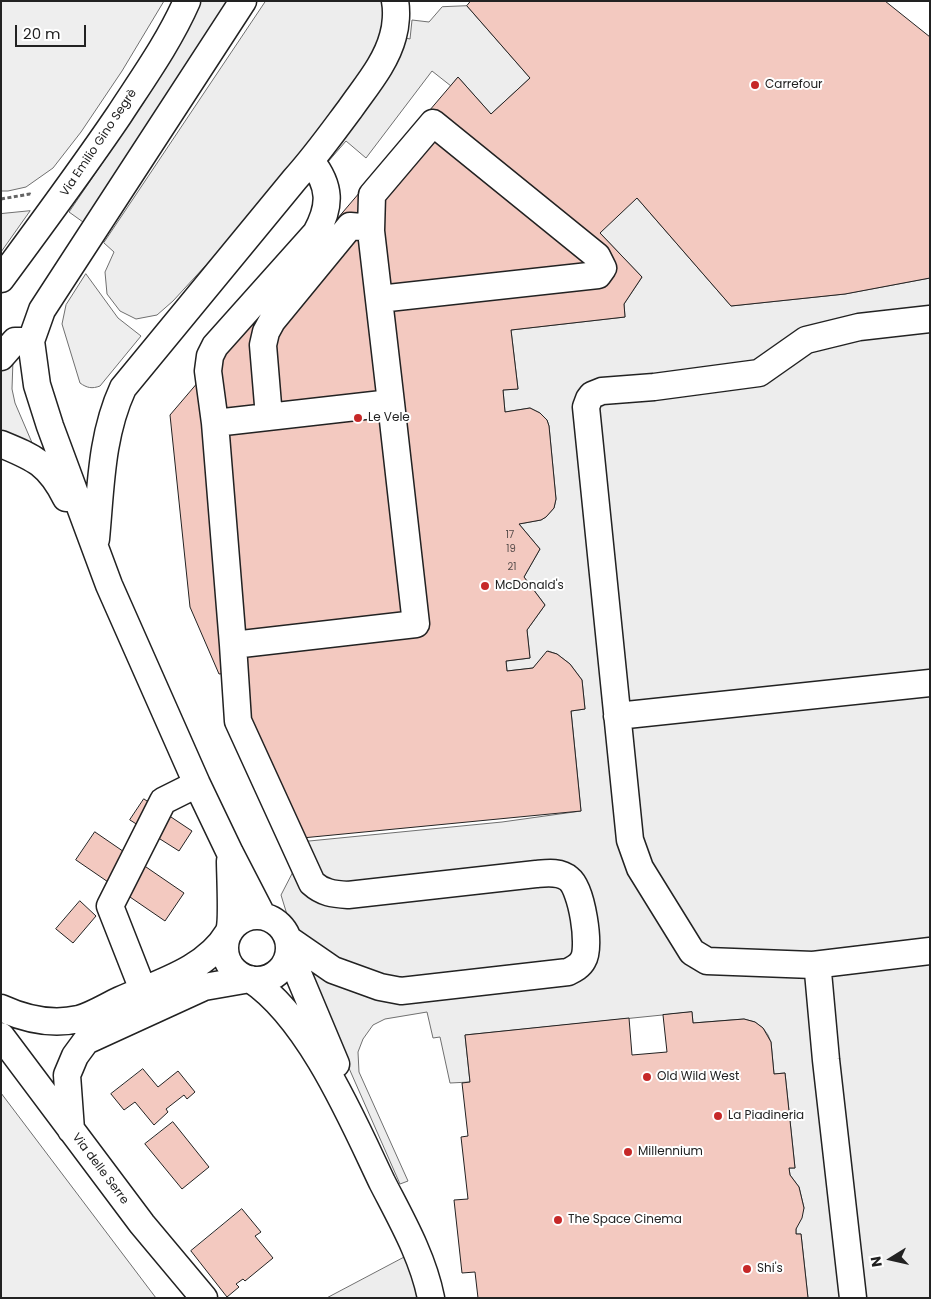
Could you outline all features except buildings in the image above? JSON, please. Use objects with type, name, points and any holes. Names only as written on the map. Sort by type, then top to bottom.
[{"type":"street","name":"Via Emilio Gino Segrè","points":[[1,279],[76,179],[152,65],[179,19],[187,1]]},
{"type":"street","points":[[243,1],[42,310],[31,341],[37,385],[47,418],[110,585],[197,784],[262,915]]},
{"type":"street","points":[[96,544],[105,444],[114,409],[123,388],[311,161],[380,66],[393,36],[395,1]]},
{"type":"street","points":[[233,645],[416,624],[371,231],[372,195],[434,123],[597,256],[602,268],[598,275],[379,299]]},
{"type":"street","points":[[288,946],[359,981],[401,991],[568,972],[577,967],[583,960],[587,948],[579,895],[574,884],[563,874],[536,874],[348,895],[331,894],[320,890],[312,883],[238,721],[214,423],[208,371],[210,356],[215,346],[316,233],[323,220],[327,200],[326,186],[323,176],[311,161]]},
{"type":"street","points":[[269,417],[263,345],[266,332],[272,321],[350,226],[371,231]]},
{"type":"street","points":[[930,319],[859,326],[806,340],[759,373],[654,387],[602,391],[592,394],[586,406],[630,840],[640,868],[692,952],[707,961],[715,962],[813,964],[930,951]]},
{"type":"street","points":[[1,357],[15,341],[31,341]]},
{"type":"street","points":[[214,423],[392,403]]},
{"type":"street","points":[[1,444],[43,464],[60,486],[86,535],[96,544]]},
{"type":"street","points":[[617,716],[930,683]]},
{"type":"street","points":[[144,990],[110,906],[163,801],[197,784]]},
{"type":"street","points":[[230,853],[231,894],[229,931],[225,940],[227,960],[241,976],[260,980],[269,978],[284,966],[288,946]]},
{"type":"street","points":[[1,1008],[16,1015],[41,1020],[79,1018],[193,968],[213,952],[235,924],[243,918],[262,915],[271,918],[285,931],[288,946],[333,1056],[340,1078],[343,1101]]},
{"type":"street","points":[[813,964],[818,972],[853,1298]]},
{"type":"street","points":[[71,1130],[67,1075],[75,1056],[86,1041],[204,987],[250,979],[262,987],[286,1012],[306,1038],[343,1101],[428,1278],[432,1298]]},
{"type":"street","name":"Via delle Serre","points":[[1,1036],[142,1224],[204,1298]]},
{"type":"street","name":"Via delle Serre","points":[[1,1062],[180,1298]]},
{"type":"path","points":[[1,199],[30,194],[37,196]]},
{"type":"shaded area","points":[[1,1],[164,1],[122,71],[81,132],[53,168],[26,187],[8,191],[1,191]]},
{"type":"shaded area","points":[[200,1],[229,1],[83,222],[69,212],[144,102]]},
{"type":"shaded area","points":[[266,1],[389,1],[379,49],[308,154],[173,301],[157,315],[136,319],[120,311],[107,294],[105,272],[114,252],[104,243]]},
{"type":"shaded area","points":[[467,6],[530,78],[491,114],[458,77],[451,86],[432,71],[366,158],[346,141],[327,163],[319,156],[401,37],[410,39],[412,20],[429,22],[442,7]]},
{"type":"shaded area","points":[[637,198],[731,306],[845,294],[930,278],[930,1298],[808,1298],[801,1234],[796,1234],[804,1208],[799,1187],[790,1175],[789,1168],[795,1168],[785,1073],[774,1074],[771,1042],[763,1028],[755,1022],[744,1019],[693,1023],[692,1012],[465,1035],[470,1082],[450,1083],[440,1037],[433,1038],[427,1012],[385,1019],[373,1025],[363,1039],[358,1052],[359,1072],[408,1181],[400,1184],[300,957],[281,895],[297,864],[299,842],[502,822],[581,811],[571,711],[585,709],[582,680],[570,664],[557,654],[548,651],[533,668],[507,671],[506,661],[530,658],[527,630],[545,605],[524,577],[540,549],[519,524],[541,520],[546,517],[554,508],[556,499],[547,420],[540,413],[530,408],[505,412],[503,390],[518,389],[511,330],[625,317],[624,304],[642,277],[600,233]]},
{"type":"shaded area","points":[[30,211],[1,252],[1,214]]},
{"type":"shaded area","points":[[86,274],[118,318],[141,336],[100,386],[92,388],[80,383],[62,324],[66,305]]},
{"type":"shaded area","points":[[13,360],[12,389],[15,403],[36,452],[1,437],[1,368]]},
{"type":"shaded area","points":[[1,1093],[156,1298],[1,1298]]},
{"type":"shaded area","points":[[405,1257],[412,1272],[417,1298],[327,1298]]},
{"type":"place","name":"Carrefour","points":[[755,85]]},
{"type":"place","name":"Le Vele","points":[[358,418]]},
{"type":"place","name":"McDonald's","points":[[485,586]]},
{"type":"place","name":"Old Wild West","points":[[647,1077]]},
{"type":"place","name":"La Piadineria","points":[[718,1116]]},
{"type":"place","name":"Millennium","points":[[628,1152]]},
{"type":"place","name":"The Space Cinema","points":[[558,1220]]},
{"type":"place","name":"Shi's","points":[[747,1269]]}]
